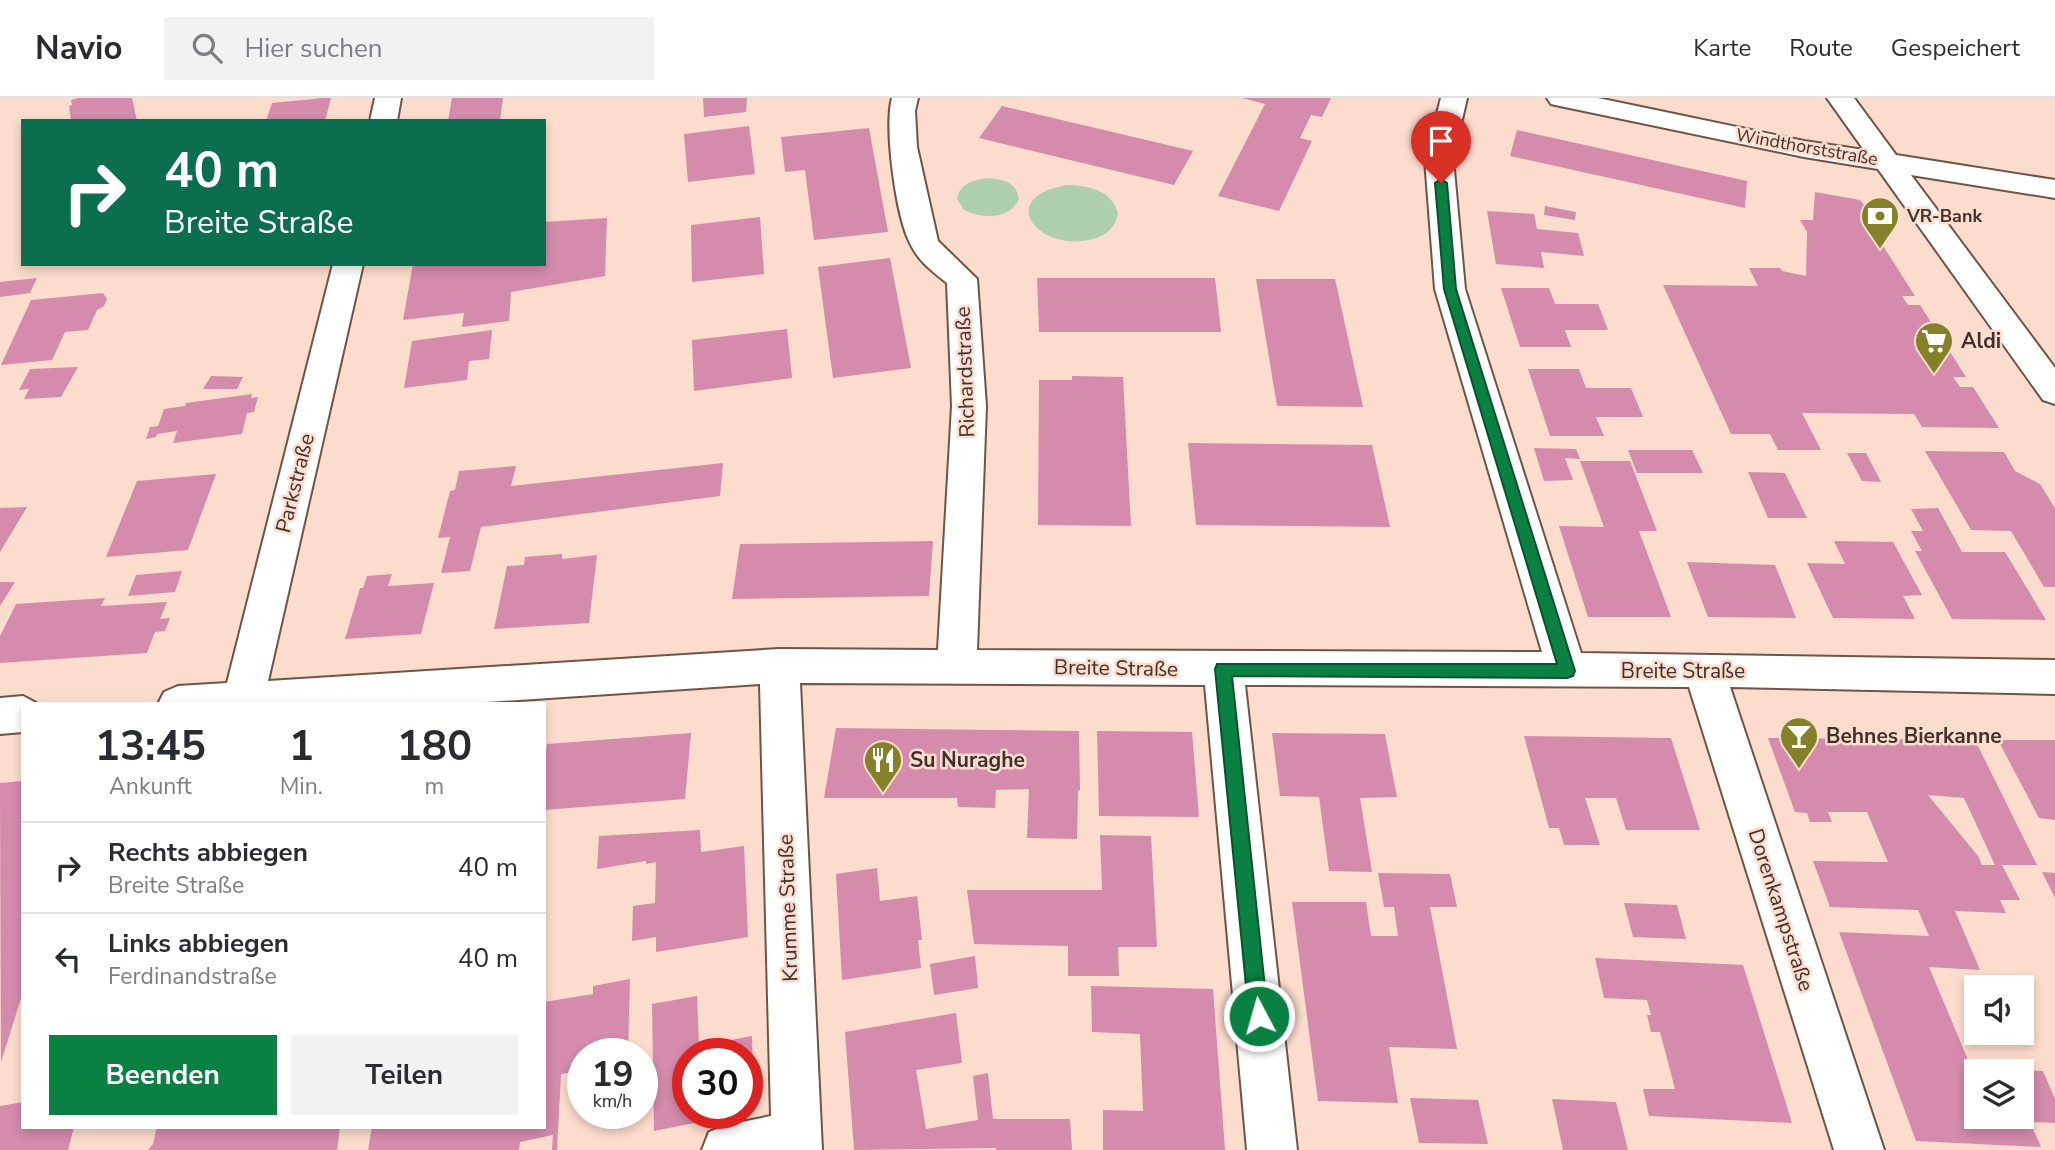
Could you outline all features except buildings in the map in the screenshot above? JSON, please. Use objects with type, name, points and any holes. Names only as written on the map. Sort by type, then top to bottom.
[{"type":"street","points":[[383,119],[388,98]]},
{"type":"street","name":"Richardstraße","points":[[905,98],[899,110],[923,241],[931,254],[962,279],[969,406],[957,667]]},
{"type":"street","points":[[1454,98],[1439,159],[1450,289],[1567,671]]},
{"type":"street","name":"Windthorststraße","points":[[1560,98],[1804,149],[2055,189]]},
{"type":"street","points":[[1840,98],[2055,392]]},
{"type":"street","name":"Parkstraße","points":[[243,701],[348,266]]},
{"type":"street","name":"Breite Straße","points":[[221,702],[779,666],[1704,670],[2055,677]]},
{"type":"street","name":"Krumme Straße","points":[[779,666],[797,1143]]},
{"type":"street","points":[[1223,669],[1272,1150]]},
{"type":"street","name":"Dorenkampstraße","points":[[1704,670],[1859,1150]]},
{"type":"street","points":[[0,716],[21,714]]},
{"type":"street","points":[[727,1150],[797,1143]]},
{"type":"green space","points":[[987,178],[1012,185],[1018,193],[1019,199],[1009,211],[987,216],[964,210],[957,199],[958,194],[964,186]]},
{"type":"green space","points":[[1068,185],[1092,188],[1110,199],[1118,213],[1110,230],[1093,239],[1073,241],[1055,238],[1041,231],[1032,222],[1029,211],[1033,200],[1046,191]]},
{"type":"place","name":"VR-Bank","points":[[1880,250]]},
{"type":"place","name":"Aldi","points":[[1934,375]]},
{"type":"place","name":"Behnes Bierkanne","points":[[1799,770]]},
{"type":"place","name":"Su Nuraghe","points":[[883,794]]},
{"type":"route","points":[[1259,1016],[1223,669],[1567,671],[1450,289],[1441,183]]}]
